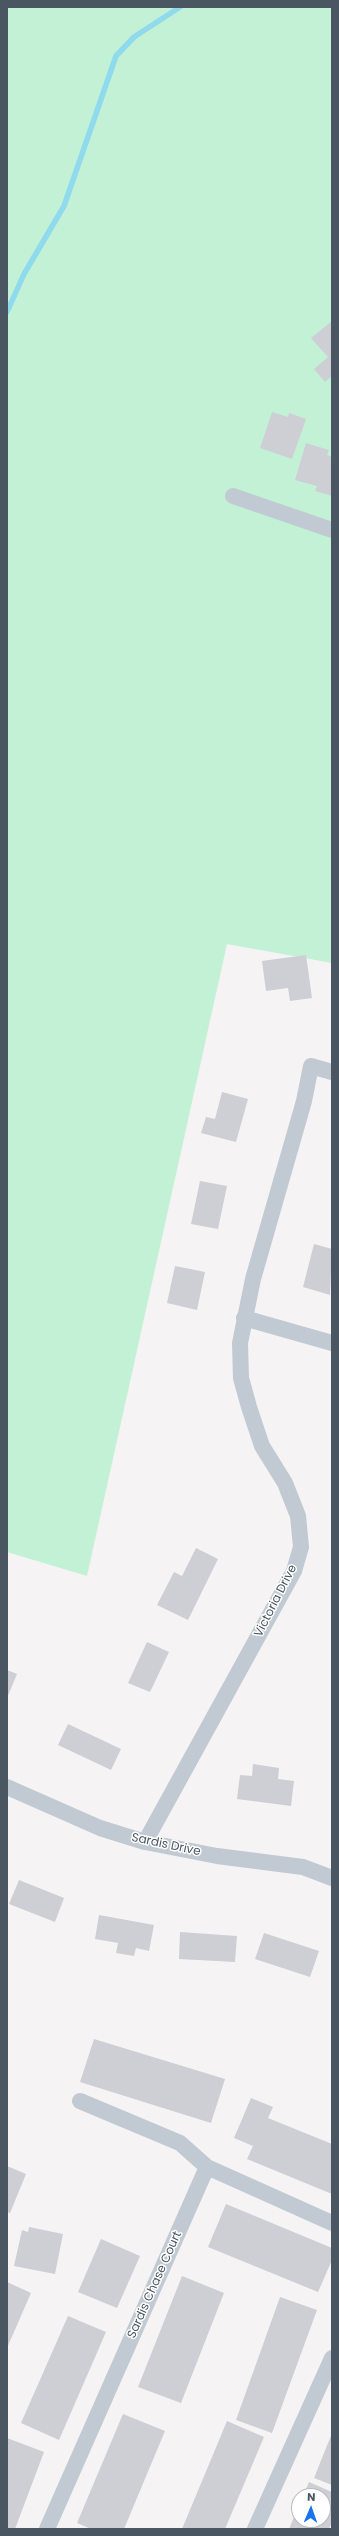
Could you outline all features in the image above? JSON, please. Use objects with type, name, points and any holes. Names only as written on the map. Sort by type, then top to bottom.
[{"type":"street","points":[[233,496],[332,530]]},
{"type":"street","name":"Victoria Drive","points":[[145,1842],[294,1571],[301,1547],[298,1516],[285,1483],[262,1446],[240,1378],[240,1343],[244,1318],[304,1102],[311,1066],[332,1072]]},
{"type":"street","points":[[244,1318],[332,1343]]},
{"type":"street","name":"Sardis Drive","points":[[7,1787],[100,1828],[145,1842],[216,1856],[302,1867],[332,1878]]},
{"type":"street","points":[[80,2101],[180,2143],[207,2167],[332,2223]]},
{"type":"street","name":"Sardis Chase Court","points":[[47,2529],[207,2167]]},
{"type":"street","points":[[255,2529],[332,2358]]},
{"type":"green space","points":[[7,7],[332,7],[332,963],[227,944],[87,1576],[7,1552]]},
{"type":"building","points":[[332,321],[332,376],[325,382],[314,369],[328,357],[311,338]]},
{"type":"building","points":[[272,412],[288,417],[289,413],[306,419],[292,459],[260,448]]},
{"type":"building","points":[[306,443],[329,450],[327,455],[332,457],[332,496],[315,491],[317,486],[295,480]]},
{"type":"building","points":[[306,955],[312,998],[290,1001],[288,988],[266,991],[262,961]]},
{"type":"building","points":[[222,1092],[248,1099],[236,1142],[201,1133],[206,1117],[215,1119]]},
{"type":"building","points":[[200,1181],[227,1186],[218,1229],[191,1224]]},
{"type":"building","points":[[314,1244],[332,1249],[330,1295],[303,1287]]},
{"type":"building","points":[[175,1266],[205,1272],[197,1310],[167,1303]]},
{"type":"building","points":[[196,1548],[218,1559],[188,1620],[157,1605],[174,1572],[182,1576]]},
{"type":"building","points":[[147,1642],[169,1652],[150,1692],[128,1683]]},
{"type":"building","points":[[7,1670],[17,1674],[7,1698]]},
{"type":"building","points":[[68,1724],[121,1749],[111,1770],[58,1745]]},
{"type":"building","points":[[253,1764],[279,1768],[278,1779],[294,1781],[291,1806],[237,1799],[240,1775],[252,1776]]},
{"type":"building","points":[[19,1880],[64,1898],[55,1922],[9,1904]]},
{"type":"building","points":[[99,1915],[154,1925],[149,1951],[136,1948],[134,1956],[116,1953],[118,1943],[95,1939]]},
{"type":"building","points":[[180,1932],[237,1936],[235,1962],[179,1959]]},
{"type":"building","points":[[264,1933],[319,1951],[310,1977],[255,1959]]},
{"type":"building","points":[[94,2039],[225,2079],[211,2123],[80,2082]]},
{"type":"building","points":[[251,2098],[273,2107],[268,2118],[332,2144],[332,2194],[247,2159],[253,2146],[234,2138]]},
{"type":"building","points":[[7,2166],[26,2174],[10,2213],[7,2212]]},
{"type":"building","points":[[226,2204],[332,2248],[332,2260],[318,2292],[208,2247]]},
{"type":"building","points":[[29,2227],[63,2234],[55,2274],[14,2266],[22,2230],[28,2232]]},
{"type":"building","points":[[101,2239],[140,2256],[117,2308],[78,2292]]},
{"type":"building","points":[[182,2276],[224,2293],[181,2403],[138,2387]]},
{"type":"building","points":[[7,2282],[31,2293],[7,2348]]},
{"type":"building","points":[[280,2297],[317,2310],[272,2433],[236,2420]]},
{"type":"building","points":[[68,2316],[106,2332],[59,2440],[21,2423]]},
{"type":"building","points":[[123,2414],[165,2431],[124,2529],[91,2529],[77,2523]]},
{"type":"building","points":[[227,2421],[264,2437],[225,2529],[182,2529]]},
{"type":"building","points":[[332,2433],[332,2485],[314,2478]]},
{"type":"building","points":[[7,2438],[44,2452],[15,2529],[7,2529]]},
{"type":"building","points":[[309,2482],[323,2488],[306,2488]]},
{"type":"building","points":[[331,2492],[332,2492],[331,2524]]},
{"type":"building","points":[[291,2524],[291,2528],[329,2528],[329,2529],[289,2529]]},
{"type":"waterway","points":[[7,312],[24,274],[64,206],[116,56],[134,37],[180,7]]}]
